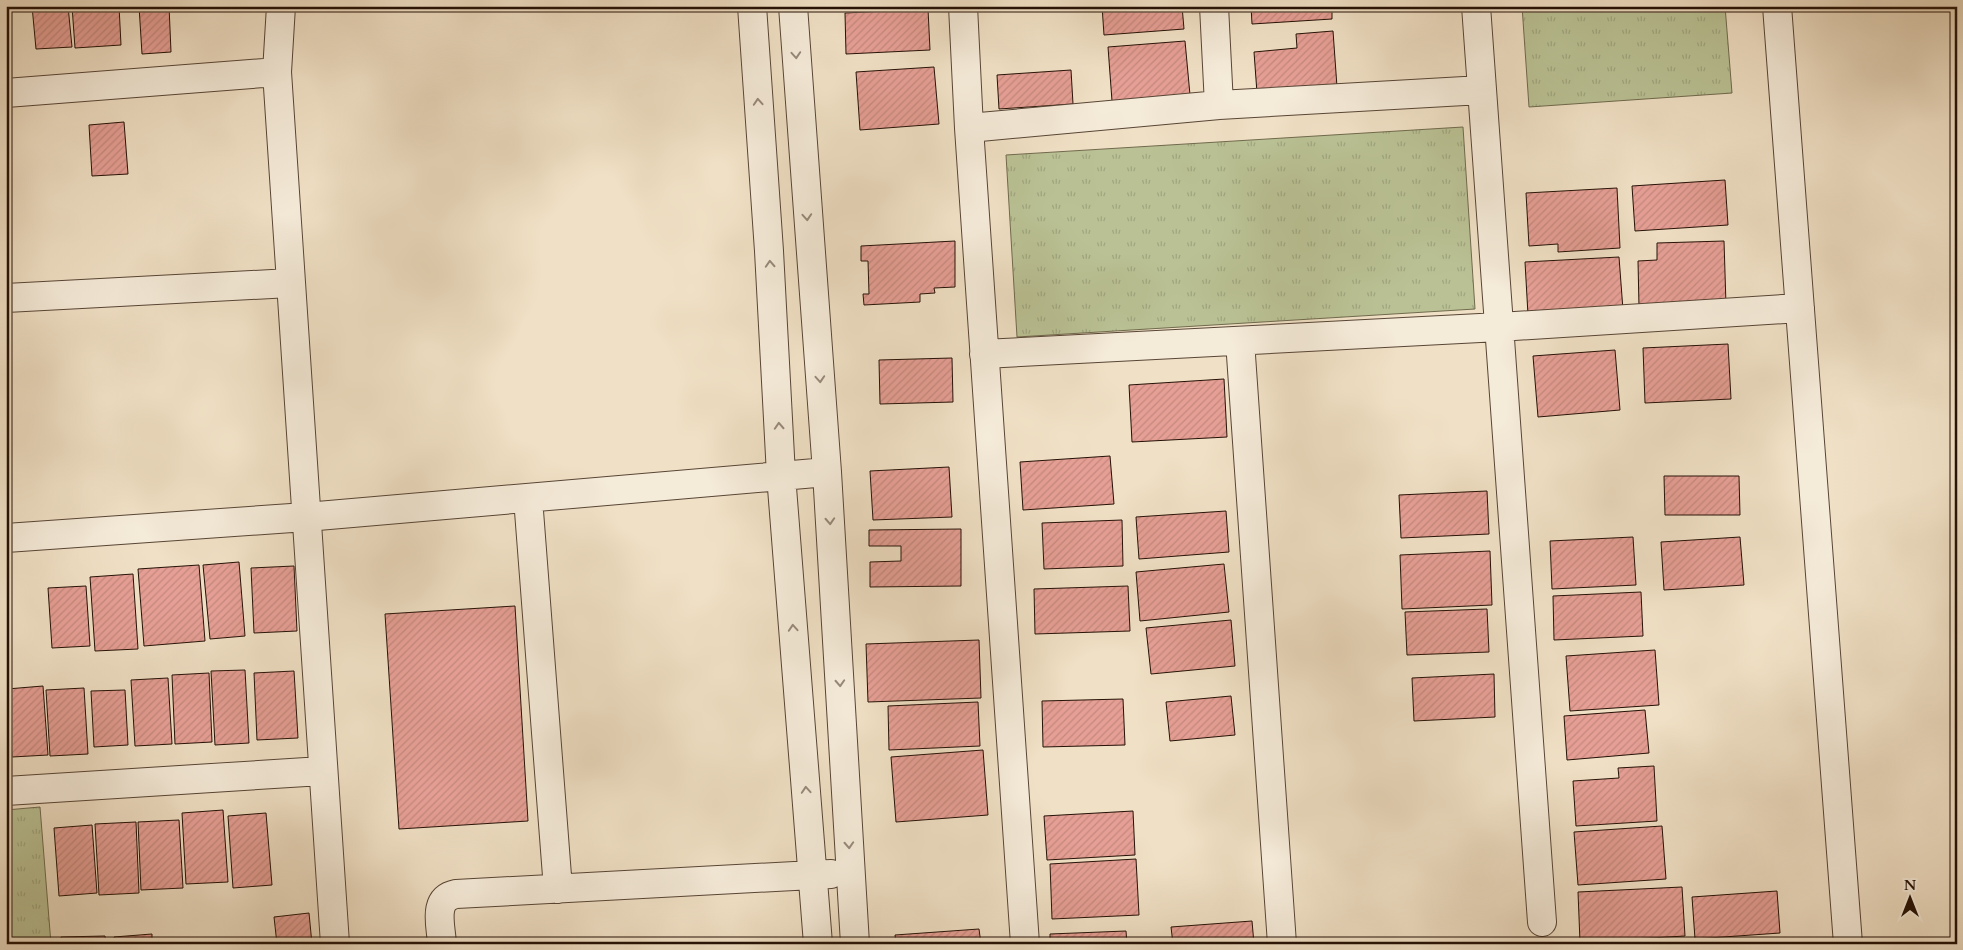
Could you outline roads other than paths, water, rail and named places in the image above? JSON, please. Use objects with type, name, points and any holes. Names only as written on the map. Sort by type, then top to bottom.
[{"type":"street","points":[[281,6],[277,72],[335,944]]},
{"type":"street","points":[[752,6],[770,261],[782,475],[818,944]]},
{"type":"street","points":[[793,6],[827,472],[855,944]]},
{"type":"street","points":[[963,6],[969,128],[1025,944]]},
{"type":"street","points":[[1214,6],[1219,105]]},
{"type":"street","points":[[1476,6],[1542,922]]},
{"type":"street","points":[[1777,6],[1848,944]]},
{"type":"street","points":[[6,93],[277,72]]},
{"type":"street","points":[[969,128],[1219,105],[1482,90]]},
{"type":"street","points":[[6,298],[290,283]]},
{"type":"street","points":[[984,354],[1499,327],[1800,308]]},
{"type":"street","points":[[1240,341],[1282,944]]},
{"type":"street","points":[[6,538],[306,517],[827,472]]},
{"type":"street","points":[[528,498],[558,889]]},
{"type":"street","points":[[6,791],[322,771]]},
{"type":"street","points":[[442,944],[439,909],[441,902],[447,896],[812,874],[851,874]]}]
